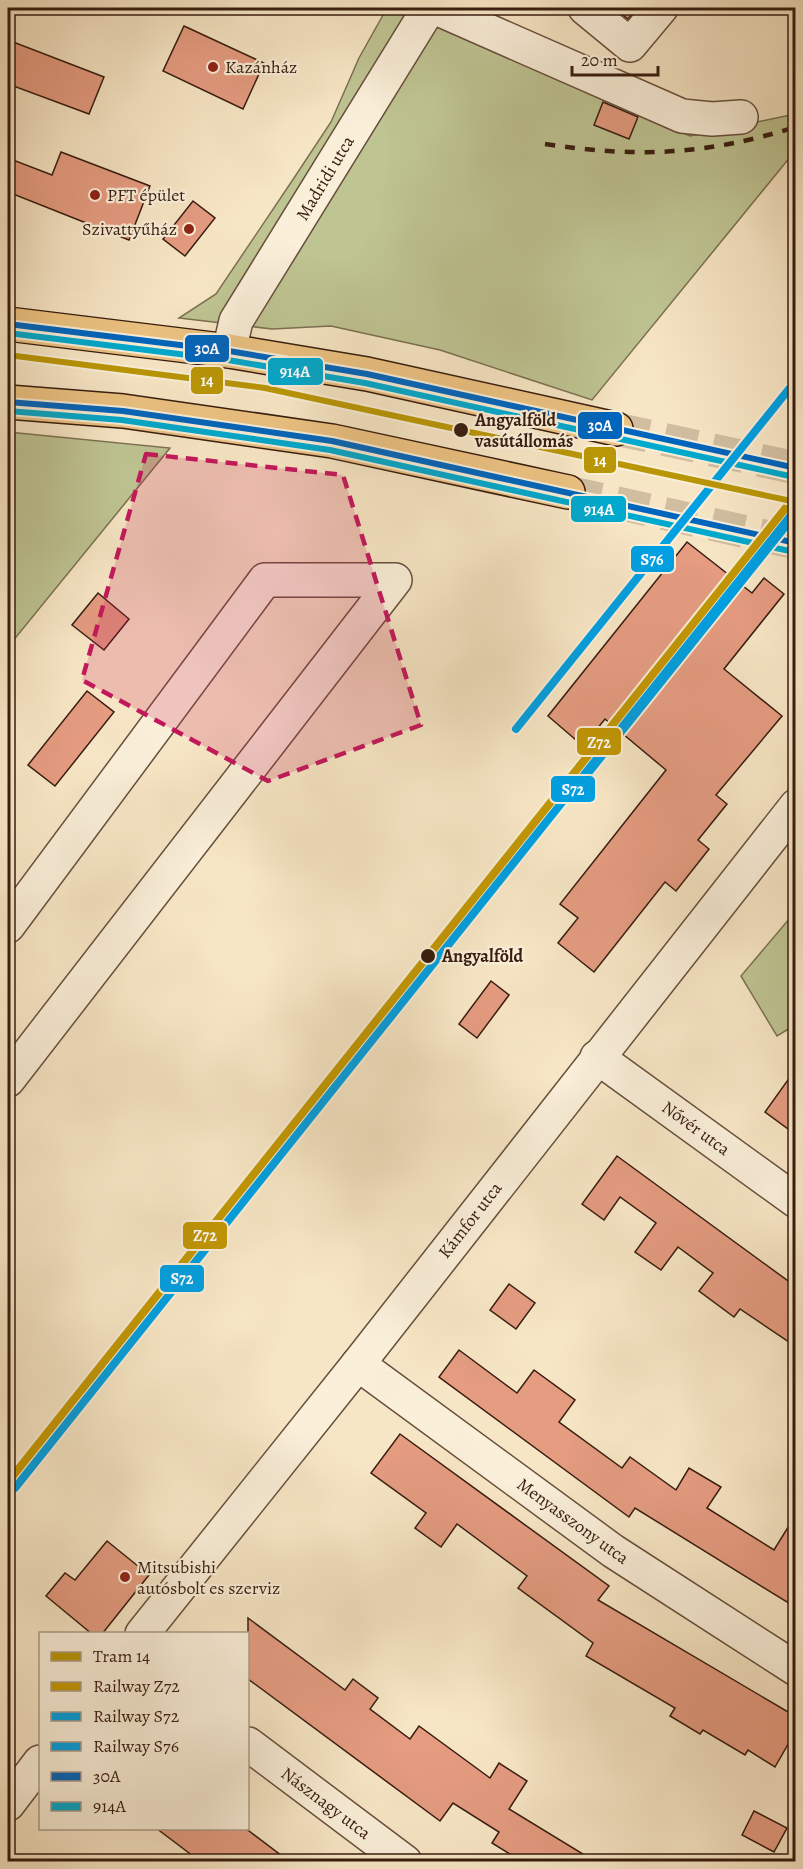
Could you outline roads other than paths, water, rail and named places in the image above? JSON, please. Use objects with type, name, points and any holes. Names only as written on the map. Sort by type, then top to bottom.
[{"type":"main road","points":[[8,324],[229,351],[367,374],[616,429]]},
{"type":"main road","points":[[8,402],[137,412],[332,441],[568,492]]},
{"type":"street","name":"Madridi utca","points":[[229,351],[236,321],[429,8]]},
{"type":"street","points":[[436,8],[682,116],[712,119],[741,117]]},
{"type":"street","points":[[597,11],[630,45],[661,8]]},
{"type":"street","points":[[8,926],[265,580],[395,580],[8,1080]]},
{"type":"street","name":"Kámfor utca","points":[[144,1632],[358,1364],[597,1057],[620,1008],[793,815]]},
{"type":"street","name":"Nővér utca","points":[[597,1057],[795,1201]]},
{"type":"street","name":"Menyasszony utca","points":[[358,1364],[613,1551],[795,1669]]},
{"type":"street","name":"Násznagy utca","points":[[249,1745],[405,1862]]},
{"type":"street","points":[[8,1804],[39,1763]]},
{"type":"tunnel","points":[[616,429],[796,468]]},
{"type":"tunnel","points":[[568,492],[796,543]]},
{"type":"railway","points":[[545,144],[611,151],[672,151],[732,143],[796,127]]},
{"type":"tram line","name":"14","points":[[8,355],[265,388],[796,502]]},
{"type":"rail line","name":"S76","points":[[516,729],[789,389]]},
{"type":"rail line","name":"Z72","points":[[8,1482],[796,495]]},
{"type":"rail line","name":"S72","points":[[15,1488],[796,509]]},
{"type":"rail line","name":"S76","points":[[585,777],[789,522]]},
{"type":"place","name":"Kazánház","points":[[213,67]]},
{"type":"place","name":"PFT épület","points":[[95,195]]},
{"type":"place","name":"Szivattyűház","points":[[189,229]]},
{"type":"place","name":"Angyalföld vasútállomás","points":[[461,430]]},
{"type":"place","name":"Angyalföld","points":[[428,956]]},
{"type":"place","name":"Mitsubishi autósbolt es szerviz","points":[[125,1577]]}]
